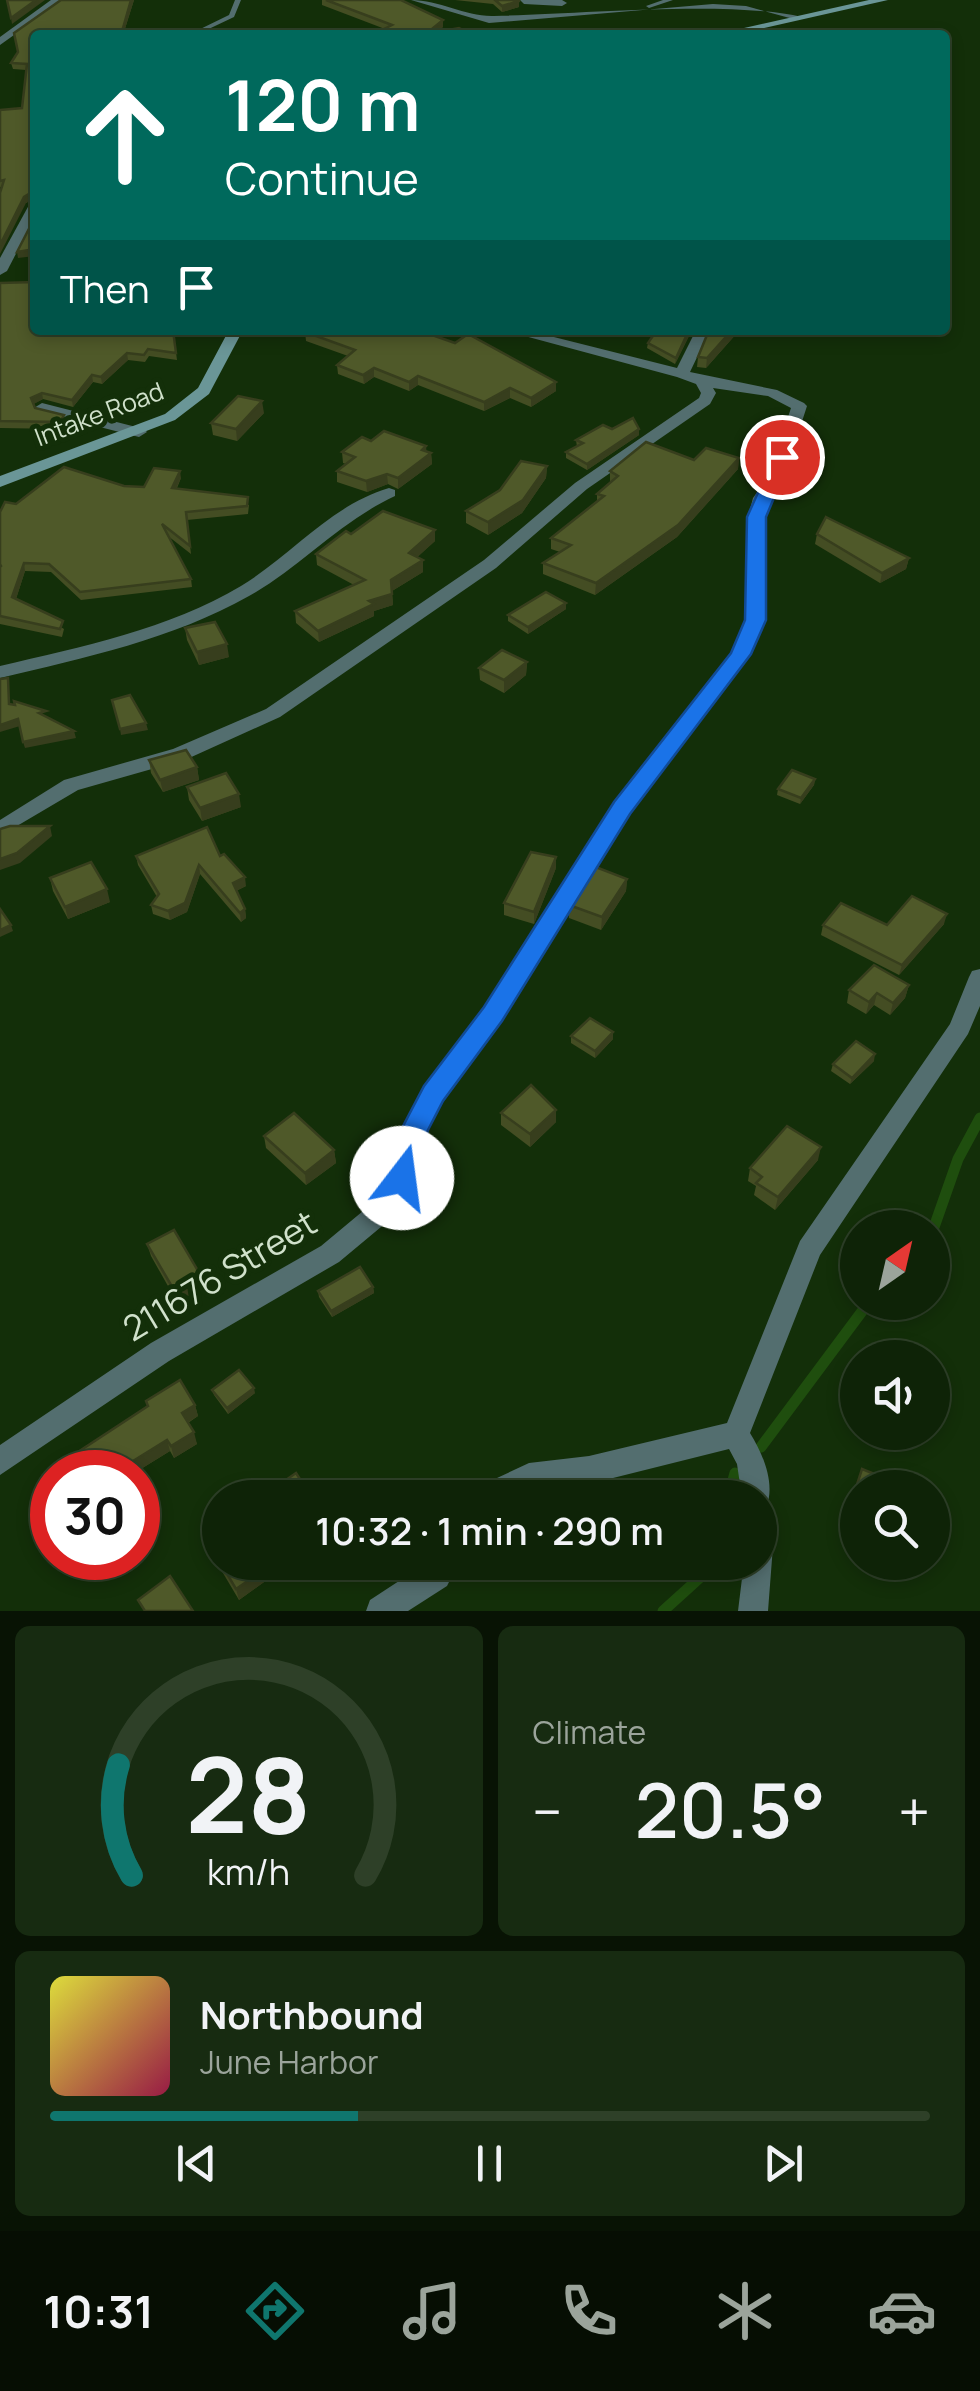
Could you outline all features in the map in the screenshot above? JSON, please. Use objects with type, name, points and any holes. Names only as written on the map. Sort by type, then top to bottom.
[{"type":"street","points":[[0,42],[58,0]]},
{"type":"street","points":[[416,0],[472,18],[646,3]]},
{"type":"street","points":[[739,30],[883,0]]},
{"type":"street","points":[[524,1],[732,1],[797,16]]},
{"type":"street","points":[[459,27],[472,18]]},
{"type":"street","points":[[0,271],[30,212]]},
{"type":"street","name":"Intake Road","points":[[0,482],[170,418],[204,391],[233,335]]},
{"type":"street","points":[[0,829],[70,785],[180,754],[273,714],[490,564],[582,486],[705,401],[709,393],[704,385],[682,374],[529,335]]},
{"type":"street","points":[[682,374],[702,335]]},
{"type":"street","name":"211676 Street","points":[[0,1461],[160,1352],[330,1254],[372,1220],[402,1178],[414,1130],[434,1093],[493,1014],[622,808],[741,654],[756,620],[756,517],[761,498],[776,478],[799,406],[783,398],[704,385]]},
{"type":"street","points":[[42,408],[138,432]]},
{"type":"street","points":[[0,672],[208,609],[245,591],[344,512],[389,493]]},
{"type":"street","points":[[736,1434],[809,1249],[960,1028],[980,977]]},
{"type":"street","points":[[518,1480],[547,1471],[584,1472],[736,1434]]},
{"type":"street","points":[[736,1434],[751,1461],[754,1480]]},
{"type":"street","points":[[381,1611],[430,1580]]},
{"type":"street","points":[[753,1611],[756,1580]]},
{"type":"lane","points":[[202,30],[232,16],[238,0]]},
{"type":"lane","points":[[646,3],[670,0]]},
{"type":"building","points":[[7,0],[36,0],[11,18]]},
{"type":"building","points":[[61,0],[131,0],[122,30],[30,30],[30,193],[24,197],[0,245],[0,193],[4,180],[0,181],[0,110],[22,108],[27,64],[11,63],[18,52],[14,33]]},
{"type":"building","points":[[326,0],[401,0],[443,20],[435,30],[382,30],[392,25]]},
{"type":"building","points":[[495,0],[519,0],[519,1],[502,6]]},
{"type":"building","points":[[30,227],[30,250],[17,252]]},
{"type":"building","points":[[30,282],[30,335],[174,335],[176,353],[148,349],[144,355],[127,353],[101,377],[92,375],[72,400],[42,393],[31,398],[35,408],[64,415],[60,422],[0,421],[0,283]]},
{"type":"building","points":[[313,335],[432,335],[455,343],[470,335],[556,382],[531,398],[510,388],[484,402],[418,376],[409,382],[374,368],[363,375],[337,365],[355,350]]},
{"type":"building","points":[[654,335],[687,335],[676,358],[648,343]]},
{"type":"building","points":[[707,335],[728,335],[707,358],[698,357]]},
{"type":"building","points":[[238,396],[262,401],[236,429],[211,423]]},
{"type":"building","points":[[633,418],[639,429],[587,464],[566,452],[583,443],[576,440],[603,425],[612,429]]},
{"type":"building","points":[[384,431],[426,446],[422,450],[431,453],[398,478],[387,474],[366,481],[337,471],[355,457],[342,452],[362,437],[371,441]]},
{"type":"building","points":[[646,442],[694,460],[706,448],[739,458],[678,525],[596,583],[543,563],[571,545],[551,538],[604,496],[597,494],[618,476],[610,471]]},
{"type":"building","points":[[521,461],[547,466],[523,500],[488,522],[466,511],[500,490]]},
{"type":"building","points":[[64,467],[124,486],[144,487],[154,468],[180,471],[172,488],[248,497],[247,506],[186,512],[190,546],[162,524],[191,579],[80,592],[49,564],[24,563],[12,597],[63,621],[60,629],[0,616],[0,512],[5,502],[16,504]]},
{"type":"building","points":[[383,511],[435,530],[409,553],[423,560],[391,580],[392,594],[369,601],[374,604],[318,631],[295,611],[365,580],[316,554],[346,531],[351,534]]},
{"type":"building","points":[[826,517],[909,558],[882,573],[817,534]]},
{"type":"building","points":[[546,592],[566,603],[528,627],[508,615]]},
{"type":"building","points":[[215,622],[227,644],[197,652],[185,628]]},
{"type":"building","points":[[502,650],[527,662],[504,680],[479,668]]},
{"type":"building","points":[[8,678],[9,704],[15,705],[14,701],[46,711],[39,713],[74,731],[23,742],[18,719],[0,725],[0,679]]},
{"type":"building","points":[[130,695],[146,723],[120,729],[112,700]]},
{"type":"building","points":[[186,750],[197,767],[160,780],[149,760]]},
{"type":"building","points":[[792,770],[815,779],[801,798],[778,789]]},
{"type":"building","points":[[226,773],[239,794],[200,808],[187,787]]},
{"type":"building","points":[[50,826],[17,853],[0,859],[0,829]]},
{"type":"building","points":[[207,827],[220,856],[224,854],[245,877],[233,883],[245,909],[240,913],[199,865],[185,903],[168,911],[151,905],[159,894],[136,856]]},
{"type":"building","points":[[531,852],[556,857],[534,912],[504,903]]},
{"type":"building","points":[[91,862],[107,889],[65,907],[50,878]]},
{"type":"building","points":[[593,866],[627,879],[602,917],[569,905]]},
{"type":"building","points":[[912,896],[947,914],[902,965],[823,925],[841,903],[887,925]]},
{"type":"building","points":[[0,909],[11,925],[0,930]]},
{"type":"building","points":[[874,965],[909,985],[893,1003],[877,993],[869,1002],[849,990]]},
{"type":"building","points":[[590,1018],[613,1032],[595,1051],[571,1036]]},
{"type":"building","points":[[856,1041],[875,1054],[852,1078],[833,1064]]},
{"type":"building","points":[[531,1085],[556,1110],[530,1134],[501,1113]]},
{"type":"building","points":[[294,1113],[334,1150],[305,1173],[264,1136]]},
{"type":"building","points":[[787,1126],[821,1147],[778,1197],[756,1183],[762,1177],[750,1168]]},
{"type":"building","points":[[174,1230],[201,1276],[174,1290],[147,1244]]},
{"type":"building","points":[[360,1267],[373,1287],[331,1311],[318,1291]]},
{"type":"building","points":[[239,1370],[254,1388],[227,1408],[212,1390]]},
{"type":"building","points":[[180,1380],[195,1405],[182,1413],[194,1432],[171,1446],[167,1440],[151,1450],[81,1450],[148,1406],[146,1401]]},
{"type":"building","points":[[170,1576],[193,1611],[145,1611],[138,1600]]},
{"type":"building","points":[[231,1580],[249,1580],[236,1589]]},
{"type":"waterway","points":[[940,1210],[958,1159],[980,1118]]},
{"type":"waterway","points":[[761,1447],[856,1320]]},
{"type":"waterway","points":[[733,1480],[735,1473]]},
{"type":"waterway","points":[[663,1611],[697,1580]]},
{"type":"route","points":[[402,1178],[414,1130],[434,1093],[493,1014],[622,808],[741,654],[756,620],[756,517],[782,457]]}]
